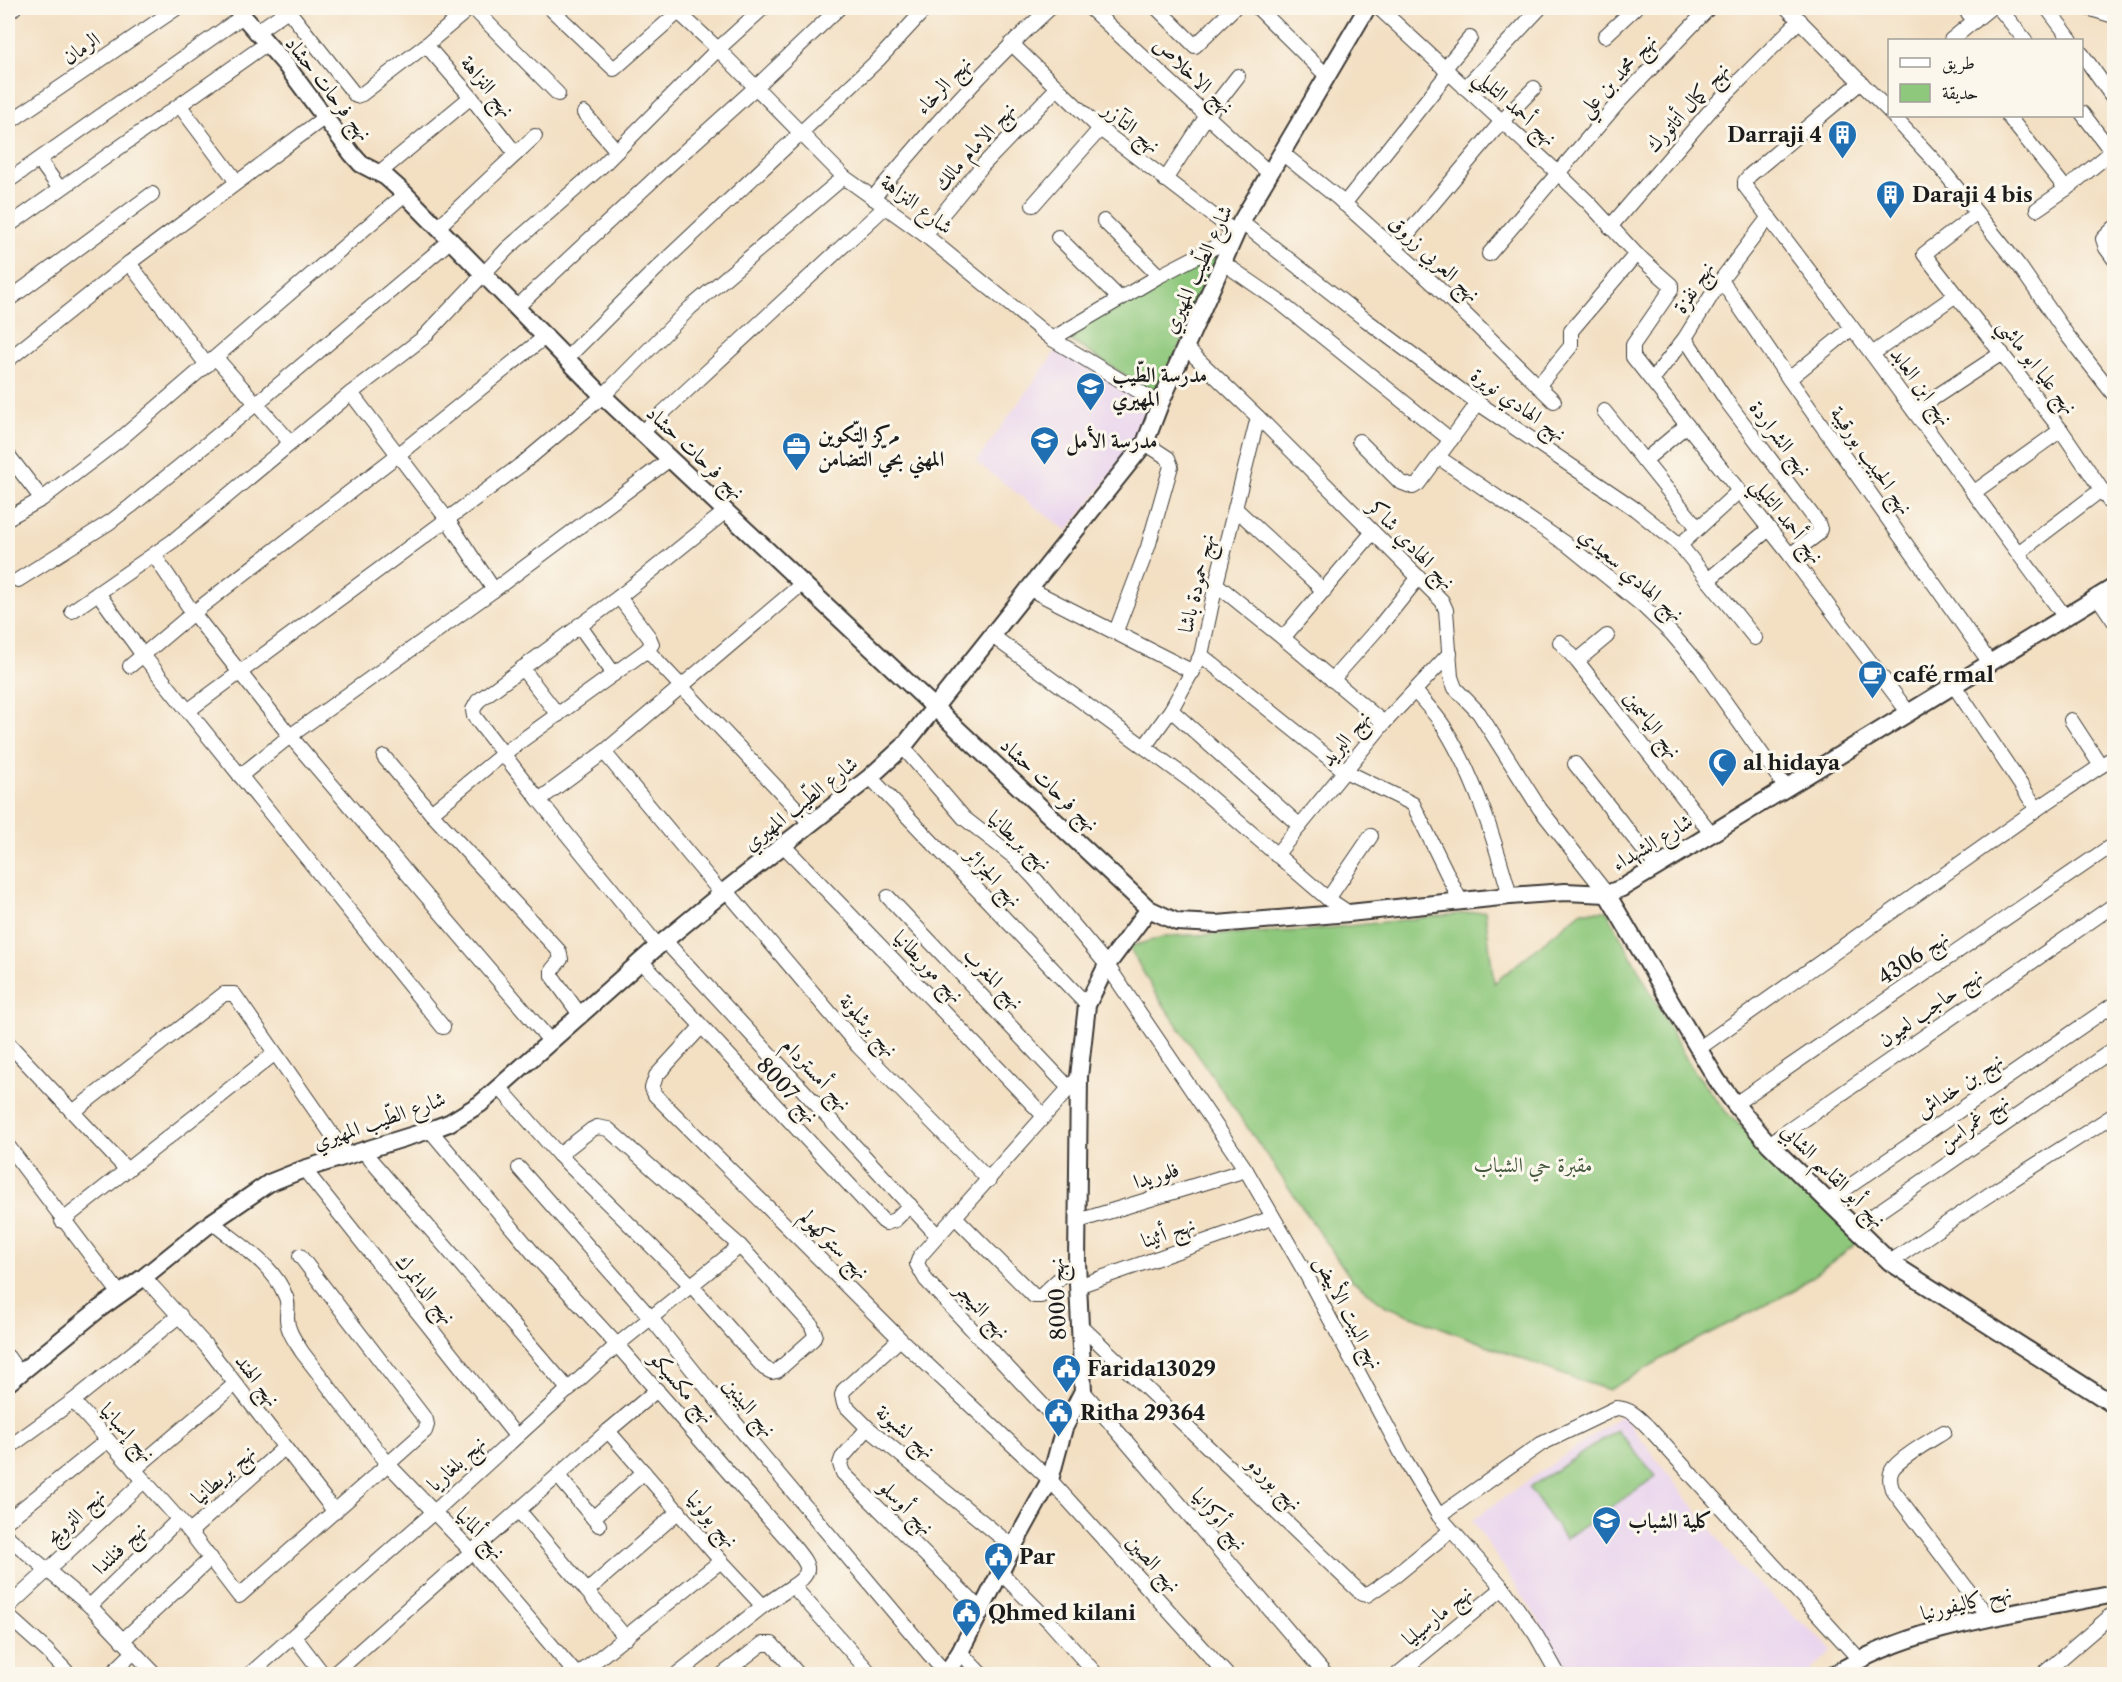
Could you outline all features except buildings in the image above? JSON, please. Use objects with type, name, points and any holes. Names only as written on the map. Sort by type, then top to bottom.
[{"type":"street","points":[[8,13],[14,8]]},
{"type":"street","name":"الرمان","points":[[8,123],[177,8]]},
{"type":"street","points":[[8,226],[180,106],[261,38],[289,9],[353,95],[362,94],[471,8],[558,94]]},
{"type":"street","points":[[550,8],[613,68],[618,67],[678,9]]},
{"type":"street","points":[[72,611],[154,555],[351,393],[423,338],[525,233],[617,151],[718,49],[763,8]]},
{"type":"street","points":[[517,307],[839,8]]},
{"type":"street","points":[[567,358],[653,272],[878,60],[926,8]]},
{"type":"street","name":"نهج الرخاء","points":[[873,198],[940,118],[1011,43],[1050,8]]},
{"type":"street","name":"نهج الاخلاص","points":[[1090,8],[1269,173]]},
{"type":"street","points":[[1156,8],[1195,45],[1234,8]]},
{"type":"street","points":[[1258,8],[1326,76]]},
{"type":"street","name":"شارع الطّيب المهيري","points":[[14,1379],[212,1222],[269,1182],[430,1130],[464,1115],[501,1088],[662,943],[870,777],[903,747],[1145,442],[1237,230],[1366,8]]},
{"type":"street","name":"نهج أحمد التليلي","points":[[1379,8],[1558,173],[1636,254],[1669,283],[1671,290],[1633,345],[1633,357],[1790,555],[1908,712]]},
{"type":"street","points":[[1465,88],[1540,8]]},
{"type":"street","points":[[1605,36],[1635,8]]},
{"type":"street","name":"نهج محمد بن علي","points":[[1489,254],[1617,104],[1709,8]]},
{"type":"street","points":[[1787,8],[1861,82],[1884,96]]},
{"type":"street","points":[[1964,8],[1975,21]]},
{"type":"street","points":[[1952,39],[1990,8]]},
{"type":"street","points":[[1999,8],[2024,39]]},
{"type":"street","points":[[2047,8],[2071,39]]},
{"type":"street","points":[[2088,8],[2115,16]]},
{"type":"street","name":"شارع النزاهة","points":[[678,9],[844,177],[925,235],[1052,339],[1160,404]]},
{"type":"street","points":[[11,179],[239,12]]},
{"type":"street","name":"نهج فرحات حشاد","points":[[239,12],[285,64],[361,164],[379,173],[405,194],[603,396],[1149,909]]},
{"type":"street","name":"نهج كمال أتاتورك","points":[[1610,227],[1714,106],[1800,20]]},
{"type":"street","points":[[1344,204],[1470,38]]},
{"type":"street","name":"نهج التآزر","points":[[1011,43],[1100,129],[1164,180],[1237,230]]},
{"type":"street","name":"نهج النزاهة","points":[[426,45],[516,154]]},
{"type":"street","points":[[2083,55],[2115,99]]},
{"type":"street","points":[[1164,180],[1206,117],[1238,76]]},
{"type":"street","name":"نهج ابن العابد","points":[[1861,82],[1745,181],[1748,191],[1872,354],[2065,616]]},
{"type":"street","name":"نهج الامام مالك","points":[[925,235],[983,165],[1057,88]]},
{"type":"street","points":[[1395,249],[1502,121],[1534,88]]},
{"type":"street","points":[[379,173],[471,97]]},
{"type":"street","points":[[180,106],[237,182]]},
{"type":"street","points":[[584,113],[617,151]]},
{"type":"street","points":[[2037,209],[2113,151],[2083,114]]},
{"type":"street","points":[[8,360],[129,263],[324,117]]},
{"type":"street","points":[[1894,117],[1940,167],[2020,267],[2067,335],[2115,395]]},
{"type":"street","points":[[2009,117],[2066,189]]},
{"type":"street","points":[[1033,205],[1100,129]]},
{"type":"street","points":[[437,228],[535,136]]},
{"type":"street","name":"نهج العربي زروق","points":[[1282,153],[1344,204],[1435,285],[1554,401]]},
{"type":"street","points":[[39,160],[60,189]]},
{"type":"street","points":[[189,710],[522,464],[603,396],[690,308],[844,177]]},
{"type":"street","points":[[8,300],[152,194]]},
{"type":"street","points":[[8,519],[42,499],[118,441],[405,194]]},
{"type":"street","points":[[642,432],[885,207]]},
{"type":"street","name":"نهج عليا ابو ماشي","points":[[1976,213],[1924,254],[2061,430],[2115,508]]},
{"type":"street","name":"نهج نفزة","points":[[1653,380],[1685,338],[1721,280],[1769,217]]},
{"type":"street","points":[[1104,221],[1159,276]]},
{"type":"street","points":[[2115,228],[2103,239],[2104,245],[2115,260]]},
{"type":"street","points":[[1052,339],[1237,230]]},
{"type":"street","name":"نهج الهادي نويرة","points":[[1237,230],[1366,320],[1478,403],[1635,509],[1680,545],[1755,639]]},
{"type":"street","points":[[1058,237],[1120,299]]},
{"type":"street","points":[[18,580],[110,522],[257,404],[450,241]]},
{"type":"street","points":[[1538,386],[1571,346],[1572,329],[1636,254]]},
{"type":"street","points":[[1222,262],[1277,300],[1451,440]]},
{"type":"street","points":[[129,263],[212,362],[257,404],[291,443]]},
{"type":"street","name":"نهج الحبيب بورقيبة","points":[[1721,280],[1990,663]]},
{"type":"street","points":[[1872,354],[1956,295]]},
{"type":"street","points":[[1789,379],[1852,328]]},
{"type":"street","points":[[130,666],[193,613],[399,454],[546,336]]},
{"type":"street","name":"نهج الشراردة","points":[[1685,338],[1728,403],[1818,523],[1820,529],[1818,534],[1790,555]]},
{"type":"street","name":"نهج الهادي شاكر","points":[[1186,348],[1442,602],[1446,610],[1451,676],[1455,688],[1479,713],[1540,808],[1607,894]]},
{"type":"street","points":[[1914,411],[2002,352]]},
{"type":"street","points":[[1210,391],[1222,382]]},
{"type":"street","points":[[351,393],[447,519],[494,590]]},
{"type":"street","points":[[1359,441],[1400,482],[1409,487],[1418,484],[1478,403]]},
{"type":"street","points":[[1604,411],[1698,528]]},
{"type":"street","name":"نهج حمودة باشا","points":[[1145,746],[1171,710],[1201,655],[1216,584],[1258,417]]},
{"type":"street","points":[[1644,461],[1688,425]]},
{"type":"street","points":[[1973,493],[2061,430]]},
{"type":"street","points":[[1116,631],[1148,547],[1171,466],[1168,458],[1145,442]]},
{"type":"street","points":[[8,455],[42,499]]},
{"type":"street","name":"نهج الهادي سعيدي","points":[[1438,457],[1569,546],[1642,605],[1672,634],[1701,668],[1786,788]]},
{"type":"street","points":[[240,776],[290,736],[494,590],[670,459]]},
{"type":"street","points":[[2018,553],[2102,490]]},
{"type":"street","points":[[1680,545],[1739,491]]},
{"type":"street","points":[[1236,509],[1324,591]]},
{"type":"street","points":[[558,715],[522,668],[619,597],[726,511]]},
{"type":"street","points":[[1708,580],[1769,529]]},
{"type":"street","points":[[1283,638],[1373,532]]},
{"type":"street","points":[[154,555],[193,613],[290,736],[551,1042]]},
{"type":"street","points":[[1332,680],[1419,577]]},
{"type":"street","points":[[539,800],[604,752],[803,583]]},
{"type":"street","points":[[1216,584],[1384,723]]},
{"type":"street","name":"شارع الشهداء","points":[[1149,909],[1171,920],[1196,924],[1349,914],[1460,900],[1576,891],[1607,894],[1622,888],[1657,867],[2115,587]]},
{"type":"street","points":[[1028,588],[1193,672]]},
{"type":"street","points":[[98,593],[142,654],[443,1027]]},
{"type":"street","points":[[2097,596],[2115,621]]},
{"type":"street","points":[[431,813],[503,754],[647,650],[651,644],[649,637],[619,597]]},
{"type":"street","points":[[579,625],[614,674]]},
{"type":"street","points":[[992,635],[1191,781],[1328,899],[1349,914]]},
{"type":"street","points":[[1577,661],[1607,636]]},
{"type":"street","name":"نهج الياسمين","points":[[1560,642],[1711,833]]},
{"type":"street","points":[[647,650],[810,823]]},
{"type":"street","name":"نهج البريد","points":[[1276,855],[1384,723],[1450,652]]},
{"type":"street","points":[[1201,655],[1345,771],[1413,804],[1460,900]]},
{"type":"street","name":"نهج أمستردام","points":[[522,668],[478,701],[473,710],[474,716],[539,800],[662,943],[938,1236]]},
{"type":"street","points":[[1953,684],[2037,809]]},
{"type":"street","points":[[1414,691],[1443,725],[1452,741],[1492,831],[1510,896]]},
{"type":"street","points":[[1171,710],[1300,826]]},
{"type":"street","points":[[2071,720],[2101,766]]},
{"type":"street","name":"نهج بريطانيا","points":[[903,747],[964,818],[1014,857],[1035,879],[1107,965]]},
{"type":"street","name":"نهج برشلونة","points":[[604,752],[858,1046],[989,1180]]},
{"type":"street","points":[[384,757],[431,813],[559,951],[561,959],[552,970],[552,976],[581,1016]]},
{"type":"street","points":[[1698,1049],[2037,809],[2115,757]]},
{"type":"street","points":[[1575,764],[1657,867]]},
{"type":"street","name":"نهج الجزائر","points":[[870,777],[1087,1005]]},
{"type":"street","points":[[1328,899],[1371,836]]},
{"type":"street","name":"نهج 4306","points":[[1735,1104],[2115,844]]},
{"type":"street","name":"نهج موريطانيا","points":[[783,845],[1044,1116]]},
{"type":"street","name":"نهج أبو القاسم الشابي","points":[[1607,894],[1698,1049],[1735,1104],[1769,1144],[1890,1262],[2115,1405]]},
{"type":"street","name":"نهج المغرب","points":[[888,897],[1075,1083]]},
{"type":"street","name":"نهج حاجب لعيون","points":[[1769,1144],[2115,905]]},
{"type":"street","name":"نهج 8000","points":[[946,1674],[982,1611],[1013,1547],[1050,1480],[1064,1428],[1083,1391],[1077,1262],[1075,1083],[1087,1005],[1107,965],[1149,909]]},
{"type":"street","name":"نهج 8007","points":[[641,961],[883,1221],[886,1223],[895,1220],[909,1205]]},
{"type":"street","name":"نهج البيت الأبيض","points":[[1107,965],[1246,1170],[1306,1274],[1404,1458],[1439,1516],[1503,1588],[1536,1635],[1558,1674]]},
{"type":"street","points":[[73,1112],[227,993],[234,994],[274,1054],[355,1153],[569,1390]]},
{"type":"street","name":"نهج بن خداش","points":[[1828,1201],[2115,1004]]},
{"type":"street","name":"نهج ستوكهولم","points":[[701,1027],[656,1076],[652,1088],[655,1095],[900,1339],[1050,1480]]},
{"type":"street","points":[[8,1043],[128,1170]]},
{"type":"street","name":"نهج غمراسن","points":[[1855,1228],[2115,1049]]},
{"type":"street","points":[[62,1221],[274,1054]]},
{"type":"street","name":"نهج النيجر","points":[[1064,1428],[919,1269],[917,1260],[1075,1083]]},
{"type":"street","points":[[501,1088],[560,1155],[692,1286],[764,1368],[772,1372],[777,1371],[813,1339],[815,1330],[740,1246],[608,1129],[597,1127],[591,1130],[560,1155]]},
{"type":"street","points":[[1890,1262],[2115,1115]]},
{"type":"street","name":"نهج مكسيكو","points":[[430,1130],[539,1260],[741,1484],[806,1563],[805,1578],[793,1586]]},
{"type":"street","points":[[8,1146],[62,1221],[120,1294]]},
{"type":"street","name":"نهج البينين","points":[[519,1168],[651,1318],[732,1419],[946,1674]]},
{"type":"street","name":"نهج الدانمرك","points":[[304,1169],[516,1436]]},
{"type":"street","name":"فلوريدا","points":[[1078,1221],[1246,1170]]},
{"type":"street","points":[[955,1217],[1034,1296],[1041,1296],[1077,1262]]},
{"type":"street","name":"نهج أثينا","points":[[1078,1286],[1272,1218]]},
{"type":"street","name":"نهج ألمانيا","points":[[212,1222],[267,1268],[281,1287],[287,1297],[287,1318],[293,1337],[388,1464],[472,1552],[578,1674],[721,1561]]},
{"type":"street","name":"نهج بلغاريا","points":[[250,1674],[434,1512],[617,1345],[740,1246]]},
{"type":"street","points":[[300,1256],[428,1425],[425,1431],[335,1512]]},
{"type":"street","name":"نهج الهند","points":[[144,1277],[180,1315],[335,1512]]},
{"type":"street","name":"نهج إسبانيا","points":[[180,1315],[73,1401],[190,1532],[239,1596],[335,1512]]},
{"type":"street","name":"نهج بوردو","points":[[1080,1325],[1362,1594],[1367,1595],[1395,1576],[1450,1530]]},
{"type":"street","name":"نهج لشبونة","points":[[900,1339],[844,1390],[842,1395],[844,1404],[868,1428],[1013,1547]]},
{"type":"street","points":[[8,1358],[14,1379]]},
{"type":"street","points":[[139,1476],[235,1384]]},
{"type":"street","points":[[333,1674],[657,1390]]},
{"type":"street","name":"نهج أوكرانيا","points":[[1083,1391],[1325,1674]]},
{"type":"street","points":[[8,1449],[73,1401]]},
{"type":"street","points":[[1439,1516],[1541,1444],[1616,1408],[1622,1408],[1630,1411],[1648,1427],[1859,1659]]},
{"type":"street","name":"نهج أوسلو","points":[[868,1428],[842,1458],[840,1464],[843,1473],[982,1611]]},
{"type":"street","name":"نهج بولونيا","points":[[608,1431],[763,1606]]},
{"type":"street","points":[[1944,1432],[1897,1463],[1891,1471],[1890,1482],[1892,1489],[1989,1618]]},
{"type":"street","points":[[8,1520],[108,1440]]},
{"type":"street","name":"نهج بريطانيا","points":[[190,1532],[284,1448]]},
{"type":"street","points":[[558,1476],[596,1521],[644,1472]]},
{"type":"street","name":"نهج النرويج","points":[[8,1607],[139,1476]]},
{"type":"street","name":"نهج الصين","points":[[1050,1480],[1226,1674]]},
{"type":"street","points":[[519,1511],[626,1638]]},
{"type":"street","points":[[587,1591],[679,1511]]},
{"type":"street","name":"نهج فنلندا","points":[[90,1606],[178,1520]]},
{"type":"street","points":[[8,1537],[90,1606],[156,1674]]},
{"type":"street","points":[[122,1641],[211,1558]]},
{"type":"street","points":[[1001,1573],[1049,1621],[1096,1674]]},
{"type":"street","points":[[677,1674],[763,1606],[793,1586],[871,1674]]},
{"type":"street","name":"نهج مارسيليا","points":[[1398,1674],[1503,1588]]},
{"type":"street","points":[[2043,1674],[2115,1612],[2112,1595]]},
{"type":"street","name":"نهح كاليفورنيا","points":[[1835,1674],[1859,1659],[1903,1641],[1989,1618],[2112,1595]]},
{"type":"street","points":[[8,1616],[69,1674]]},
{"type":"street","points":[[294,1635],[323,1674]]},
{"type":"street","points":[[723,1674],[762,1644],[767,1643],[772,1644],[798,1674]]},
{"type":"street","points":[[111,1674],[134,1652]]},
{"type":"street","points":[[960,1652],[981,1674]]},
{"type":"shaded area","points":[[1058,348],[1152,407],[1140,438],[1067,531],[976,462]]},
{"type":"shaded area","name":"كلية الشباب","points":[[1622,1415],[1745,1573],[1833,1650],[1807,1674],[1570,1674],[1540,1622],[1472,1520]]},
{"type":"green space","points":[[1226,242],[1158,396],[1063,336]]},
{"type":"green space","name":"مقبرة حي الشباب","points":[[1485,911],[1494,983],[1582,911],[1607,911],[1689,1064],[1727,1113],[1851,1230],[1856,1244],[1791,1292],[1684,1346],[1609,1390],[1569,1377],[1386,1306],[1352,1280],[1154,991],[1129,947],[1166,936],[1302,931]]},
{"type":"green space","points":[[1617,1430],[1656,1476],[1565,1539],[1529,1488]]},
{"type":"place","name":"Darraji 4","points":[[1843,160]]},
{"type":"place","name":"Daraji 4 bis","points":[[1891,220]]},
{"type":"place","name":"مدرسة الطّيب المهيري","points":[[1091,412]]},
{"type":"place","name":"مدرسة الأمل","points":[[1045,466]]},
{"type":"place","name":"مركز التّكوين المهني بحيّ التّضامن","points":[[797,472]]},
{"type":"place","name":"café rmal","points":[[1872,700]]},
{"type":"place","name":"al hidaya","points":[[1722,788]]},
{"type":"place","name":"Farida13029","points":[[1066,1394]]},
{"type":"place","name":"Ritha 29364","points":[[1059,1438]]},
{"type":"place","name":"كلية الشباب","points":[[1607,1546]]},
{"type":"place","name":"Par","points":[[998,1582]]},
{"type":"place","name":"Qhmed kilani","points":[[967,1638]]}]
